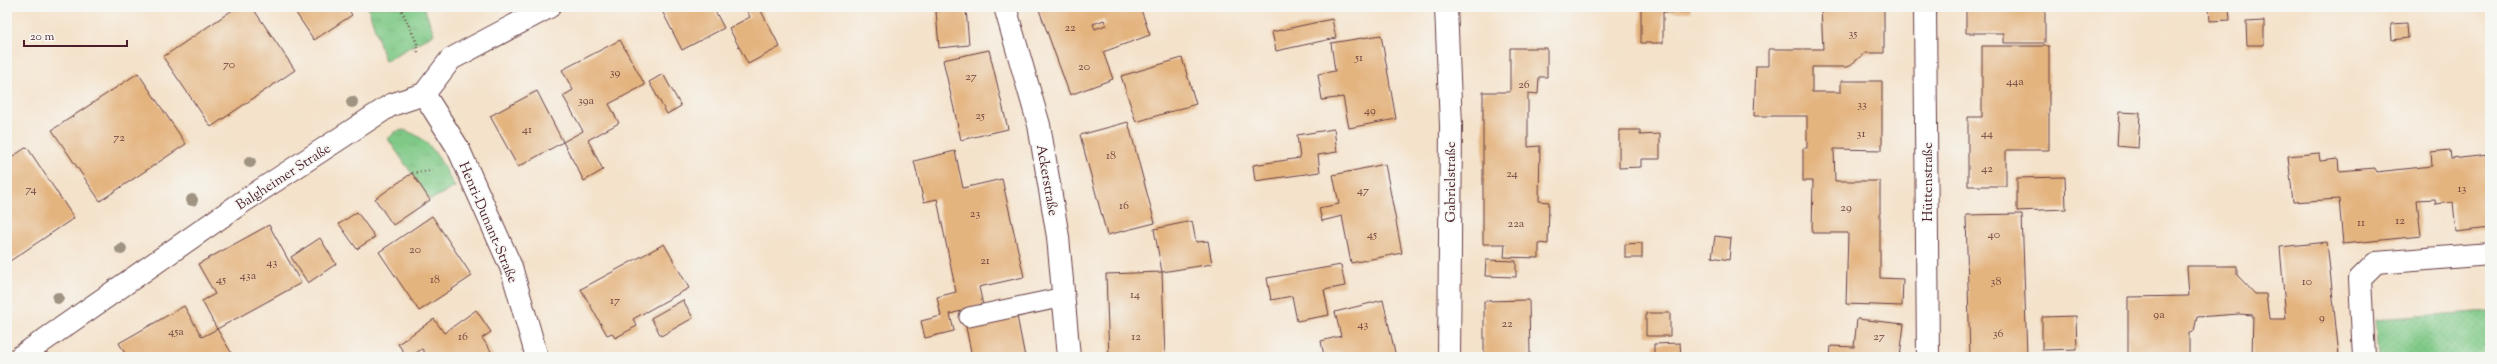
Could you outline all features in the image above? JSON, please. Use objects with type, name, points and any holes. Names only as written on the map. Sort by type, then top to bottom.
[{"type":"street","points":[[424,94],[452,60],[549,7]]},
{"type":"street","name":"Ackerstraße","points":[[1005,7],[1039,124],[1058,237],[1069,357]]},
{"type":"street","name":"Gabrielstraße","points":[[1446,7],[1451,126],[1449,357]]},
{"type":"street","name":"Hüttenstraße","points":[[1925,7],[1928,357]]},
{"type":"street","name":"Balgheimer Straße","points":[[20,357],[250,196],[391,105],[424,94]]},
{"type":"street","name":"Henri-Dunant-Straße","points":[[424,94],[458,148],[511,267],[538,357]]},
{"type":"street","points":[[2364,357],[2360,279],[2376,263],[2490,254]]},
{"type":"lane","points":[[969,317],[1064,297]]},
{"type":"path","points":[[400,7],[417,43],[424,94]]},
{"type":"path","points":[[412,173],[437,169]]},
{"type":"green space","points":[[368,7],[424,7],[434,34],[385,61]]},
{"type":"green space","points":[[403,130],[422,139],[429,145],[440,160],[455,187],[430,200],[388,139],[395,132]]},
{"type":"green space","points":[[2490,311],[2490,357],[2379,357],[2376,319]]},
{"type":"building","points":[[237,7],[252,7],[295,70],[211,127],[163,57]]},
{"type":"building","points":[[292,7],[347,7],[352,15],[314,40]]},
{"type":"building","points":[[660,7],[713,7],[724,28],[682,50]]},
{"type":"building","points":[[745,7],[770,7],[761,11],[780,47],[748,64],[729,28],[750,17]]},
{"type":"building","points":[[1038,7],[1140,7],[1150,35],[1103,52],[1113,79],[1070,95]],"holes":[[[1104,20],[1106,25],[1095,29],[1093,24]]]},
{"type":"building","points":[[1641,7],[1691,7],[1691,12],[1663,12],[1663,43],[1641,43]]},
{"type":"building","points":[[1821,7],[1884,7],[1884,53],[1865,53],[1848,67],[1812,67],[1812,92],[1841,92],[1841,81],[1882,81],[1882,150],[1834,149],[1835,181],[1880,181],[1880,278],[1903,279],[1902,306],[1846,304],[1848,233],[1812,233],[1813,181],[1803,181],[1803,148],[1807,148],[1807,116],[1754,116],[1756,66],[1769,66],[1769,49],[1823,49]]},
{"type":"building","points":[[1966,7],[2045,7],[2045,43],[2004,43],[2004,33],[1966,33]]},
{"type":"building","points":[[2209,7],[2229,7],[2230,20],[2210,21]]},
{"type":"building","points":[[966,9],[969,45],[939,48],[936,11]]},
{"type":"building","points":[[1332,19],[1336,38],[1276,51],[1272,32]]},
{"type":"building","points":[[2264,21],[2264,45],[2247,45],[2246,22]]},
{"type":"building","points":[[2407,23],[2408,38],[2392,40],[2391,24]]},
{"type":"building","points":[[1381,35],[1396,119],[1349,128],[1343,97],[1322,100],[1318,74],[1335,71],[1331,43]]},
{"type":"building","points":[[620,40],[645,85],[609,104],[619,123],[588,140],[603,170],[584,181],[563,142],[583,131],[563,96],[573,90],[562,70]]},
{"type":"building","points":[[1982,46],[2049,46],[2049,150],[2006,150],[2006,186],[1968,186],[1968,117],[1982,117]]},
{"type":"building","points":[[1510,48],[1547,48],[1547,77],[1539,77],[1538,94],[1528,93],[1528,147],[1540,146],[1539,201],[1549,202],[1548,244],[1539,243],[1539,258],[1504,257],[1505,244],[1483,244],[1483,92],[1510,92]]},
{"type":"building","points":[[989,50],[1008,129],[961,140],[943,60]]},
{"type":"building","points":[[1182,58],[1196,104],[1136,122],[1121,76]]},
{"type":"building","points":[[138,73],[186,144],[100,201],[52,130]]},
{"type":"building","points":[[663,74],[681,106],[667,114],[649,82]]},
{"type":"building","points":[[537,91],[563,142],[518,167],[490,116]]},
{"type":"building","points":[[2119,112],[2140,113],[2138,148],[2117,146]]},
{"type":"building","points":[[1128,122],[1155,223],[1107,235],[1080,135]]},
{"type":"building","points":[[1334,129],[1337,152],[1318,155],[1320,172],[1255,181],[1253,165],[1300,158],[1297,135]]},
{"type":"building","points":[[1619,130],[1640,130],[1640,135],[1660,134],[1660,159],[1641,159],[1641,167],[1619,168]]},
{"type":"building","points":[[2487,144],[2490,144],[2490,228],[2456,232],[2453,202],[2436,204],[2435,199],[2417,200],[2421,236],[2343,244],[2339,199],[2293,202],[2288,156],[2319,153],[2320,161],[2338,159],[2339,171],[2375,168],[2376,172],[2432,166],[2431,152],[2450,150],[2451,159],[2488,155]]},
{"type":"building","points":[[27,147],[74,218],[7,263],[7,160]]},
{"type":"building","points":[[955,151],[963,188],[1002,179],[1024,277],[979,287],[983,305],[950,314],[954,331],[925,338],[921,321],[941,316],[937,297],[956,292],[937,199],[924,202],[914,161]]},
{"type":"building","points":[[1385,164],[1402,253],[1351,263],[1342,216],[1322,221],[1319,208],[1339,204],[1333,175]]},
{"type":"building","points":[[412,173],[430,200],[393,225],[375,199]]},
{"type":"building","points":[[2065,177],[2066,209],[2017,211],[2017,178]]},
{"type":"building","points":[[357,212],[375,237],[357,249],[339,224]]},
{"type":"building","points":[[2022,214],[2027,356],[1970,357],[1966,215]]},
{"type":"building","points":[[432,216],[472,276],[419,311],[379,252]]},
{"type":"building","points":[[1192,221],[1196,242],[1208,241],[1212,264],[1162,272],[1154,229]]},
{"type":"building","points":[[269,225],[301,283],[217,329],[202,301],[215,294],[198,264]]},
{"type":"building","points":[[1715,236],[1731,238],[1729,260],[1712,257]]},
{"type":"building","points":[[320,238],[336,264],[308,283],[291,257]]},
{"type":"building","points":[[2327,242],[2339,356],[2252,357],[2253,315],[2239,314],[2197,317],[2194,331],[2189,332],[2189,357],[2128,357],[2128,297],[2189,296],[2187,266],[2237,266],[2237,275],[2255,294],[2266,294],[2269,319],[2286,319],[2280,247]]},
{"type":"building","points":[[1642,243],[1642,258],[1625,258],[1625,244]]},
{"type":"building","points":[[664,244],[689,288],[633,319],[637,326],[615,338],[612,333],[607,335],[581,289]]},
{"type":"building","points":[[1486,260],[1516,261],[1516,277],[1485,276]]},
{"type":"building","points":[[1341,265],[1345,286],[1324,290],[1329,315],[1297,321],[1292,296],[1271,300],[1267,278]]},
{"type":"building","points":[[1162,272],[1165,357],[1109,357],[1106,274]]},
{"type":"building","points":[[683,300],[693,318],[661,336],[651,318]]},
{"type":"building","points":[[1383,300],[1396,357],[1343,357],[1341,352],[1324,356],[1321,341],[1341,336],[1335,312]]},
{"type":"building","points":[[1529,300],[1530,357],[1484,357],[1484,301]]},
{"type":"building","points":[[184,306],[202,337],[217,329],[234,357],[127,357],[119,343]]},
{"type":"building","points":[[476,310],[491,332],[482,338],[495,357],[428,357],[422,349],[410,357],[407,357],[398,344],[434,319],[444,333]]},
{"type":"building","points":[[1646,313],[1670,313],[1670,336],[1646,336]]},
{"type":"building","points":[[1017,316],[1025,357],[972,357],[966,327]]},
{"type":"building","points":[[2076,316],[2077,349],[2042,350],[2042,317]]},
{"type":"building","points":[[1857,319],[1904,324],[1900,357],[1830,357],[1831,346],[1854,347]]},
{"type":"building","points":[[1680,343],[1681,357],[1654,357],[1654,344]]}]
